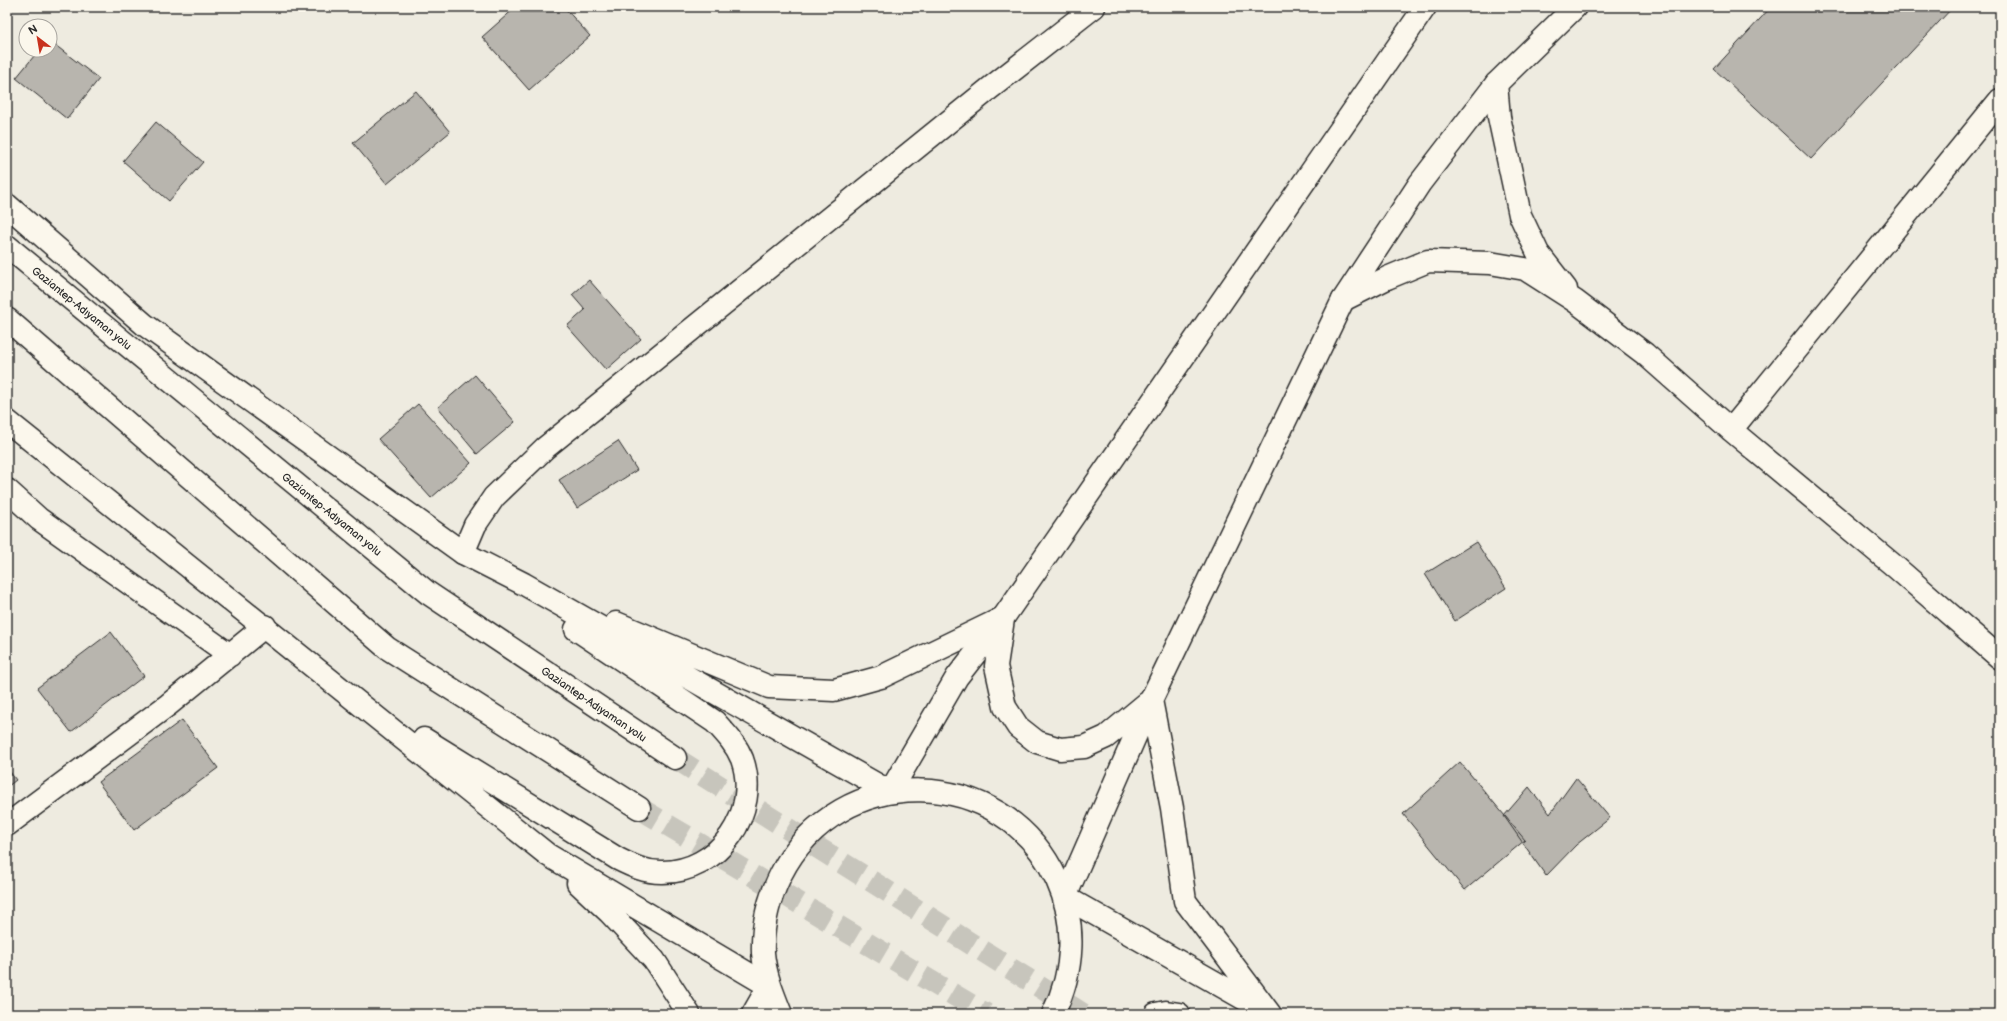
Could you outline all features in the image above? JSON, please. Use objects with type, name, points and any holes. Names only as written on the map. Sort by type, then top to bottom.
[{"type":"main road","points":[[463,553],[475,525],[494,497],[546,448],[1094,7]]},
{"type":"main road","points":[[890,792],[957,677],[1003,618],[1425,7]]},
{"type":"main road","points":[[1065,897],[1151,700],[1343,300],[1420,183],[1496,84],[1574,7]]},
{"type":"main road","points":[[1496,84],[1499,117],[1520,215],[1538,253],[1575,301]]},
{"type":"main road","points":[[1731,430],[2000,100]]},
{"type":"main road","points":[[7,205],[146,325],[463,553],[715,722],[730,738],[742,758],[747,781],[745,804],[738,826],[724,845],[706,860],[685,869],[662,872],[639,869],[618,859],[343,689]]},
{"type":"main road","name":"Gaziantep-Adıyaman yolu","points":[[7,246],[428,593],[675,758]]},
{"type":"main road","points":[[1343,300],[1387,278],[1428,261],[1490,263],[1525,269],[1575,301],[1646,354],[1731,430],[1892,564],[2000,658]]},
{"type":"main road","points":[[7,319],[388,648],[639,808]]},
{"type":"main road","points":[[7,421],[265,626],[548,855],[609,912],[654,960],[689,1014]]},
{"type":"main road","points":[[7,490],[39,519],[230,655]]},
{"type":"main road","points":[[463,553],[524,584],[890,792]]},
{"type":"main road","points":[[524,584],[769,687],[834,690],[881,677],[1003,618]]},
{"type":"main road","points":[[1003,618],[996,666],[1005,707],[1018,727],[1037,742],[1060,749],[1084,747],[1106,737],[1151,700]]},
{"type":"main road","points":[[7,825],[168,705],[265,626]]},
{"type":"main road","points":[[1151,700],[1172,808],[1185,900],[1270,1014]]},
{"type":"main road","points":[[781,1014],[769,986],[763,953],[765,920],[774,889],[788,860],[808,835],[832,815],[860,800],[890,792],[928,790],[964,796],[998,811],[1027,834],[1050,864],[1065,897],[1071,929],[1070,962],[1063,994],[1053,1014]]},
{"type":"main road","points":[[548,855],[769,986]]},
{"type":"main road","points":[[1065,897],[1270,1014]]},
{"type":"main road","points":[[753,1014],[769,986]]},
{"type":"main road","points":[[1156,1014],[1166,1012],[1179,1014]]},
{"type":"building","points":[[516,7],[564,7],[590,36],[529,90],[482,37]]},
{"type":"building","points":[[1771,7],[1953,7],[1811,159],[1714,69]]},
{"type":"building","points":[[58,47],[99,79],[67,119],[16,78],[32,58],[58,58]]},
{"type":"building","points":[[416,91],[450,132],[387,184],[353,143]]},
{"type":"building","points":[[156,122],[203,162],[169,201],[123,161]]},
{"type":"building","points":[[589,280],[641,339],[606,370],[567,326],[585,310],[572,295]]},
{"type":"building","points":[[475,375],[515,422],[477,454],[438,407]]},
{"type":"building","points":[[418,404],[471,463],[431,498],[378,439]]},
{"type":"building","points":[[618,441],[637,470],[577,508],[559,480]]},
{"type":"building","points":[[1476,542],[1506,588],[1455,621],[1425,574]]},
{"type":"building","points":[[111,632],[144,676],[71,732],[37,688]]},
{"type":"building","points":[[182,720],[218,768],[134,830],[98,782]]},
{"type":"building","points":[[1460,762],[1525,840],[1465,890],[1403,814]]},
{"type":"building","points":[[7,768],[16,780],[7,787]]},
{"type":"building","points":[[1576,778],[1610,818],[1576,845],[1546,876],[1504,816],[1529,787],[1550,814]]},
{"type":"tunnel","points":[[675,758],[1083,1014]]},
{"type":"tunnel","points":[[639,808],[986,1014]]}]
